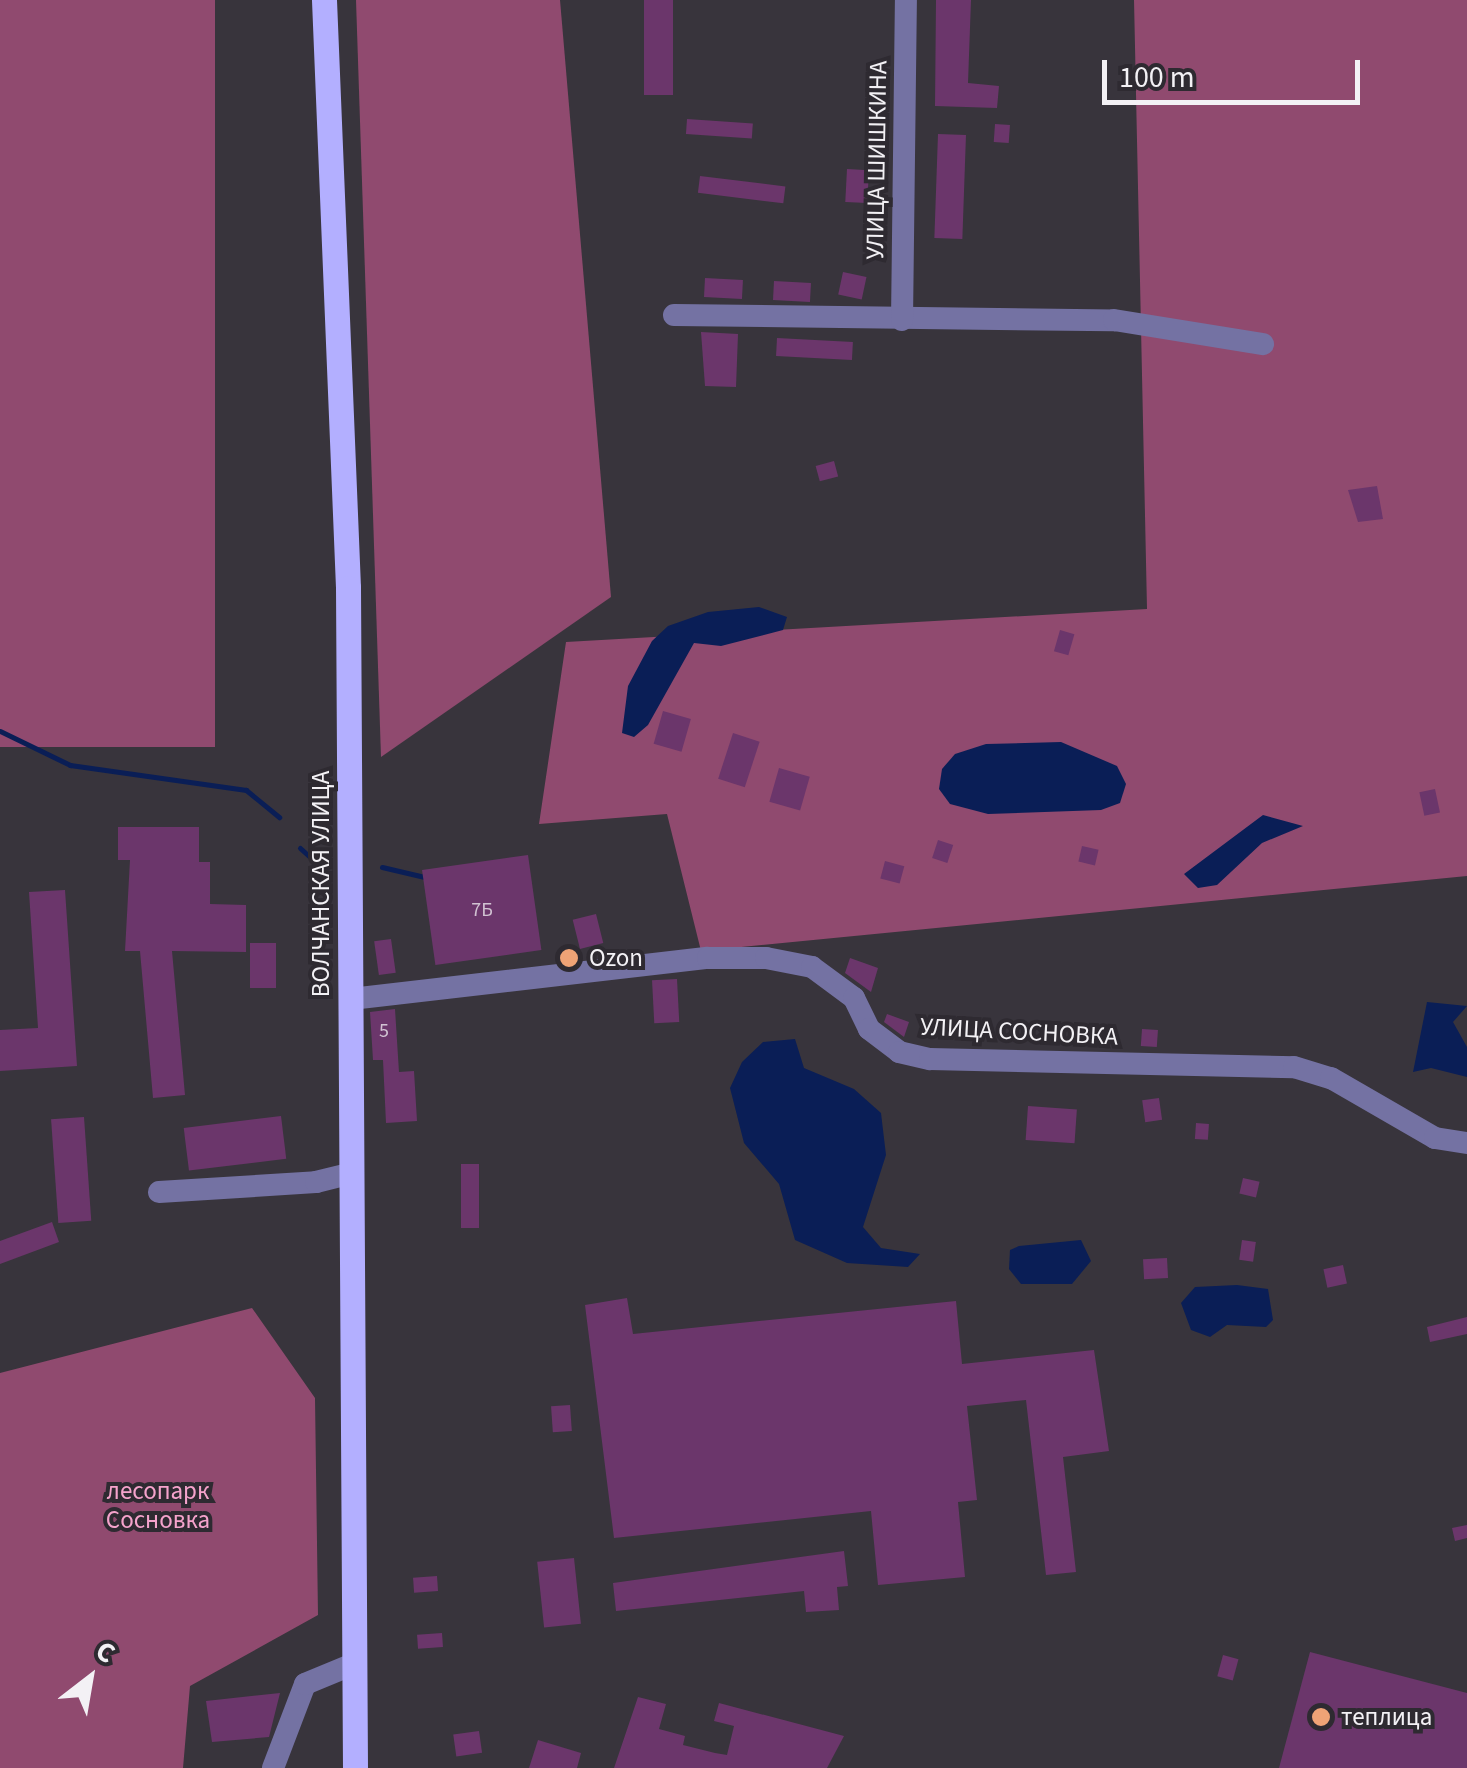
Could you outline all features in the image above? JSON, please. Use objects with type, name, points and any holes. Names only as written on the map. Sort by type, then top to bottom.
[{"type":"main road","name":"ВОЛЧАНСКАЯ УЛИЦА","points":[[324,0],[348,588],[355,1768]]},
{"type":"street","name":"УЛИЦА ШИШКИНА","points":[[902,320],[906,0]]},
{"type":"street","points":[[674,315],[1114,320],[1263,344]]},
{"type":"street","name":"УЛИЦА СОСНОВКА","points":[[350,999],[708,958],[766,958],[812,967],[854,998],[868,1029],[899,1052],[930,1059],[1294,1067],[1331,1078],[1435,1138],[1467,1143]]},
{"type":"street","points":[[159,1192],[316,1182],[352,1173]]},
{"type":"street","points":[[273,1768],[305,1684],[356,1663]]},
{"type":"green space","points":[[0,0],[215,0],[215,747],[0,747]]},
{"type":"green space","points":[[356,0],[560,0],[611,597],[381,757]]},
{"type":"green space","points":[[1134,0],[1467,0],[1467,876],[701,951],[667,814],[539,824],[566,642],[1147,609]]},
{"type":"green space","name":"лесопарк Сосновка","points":[[252,1308],[315,1398],[318,1615],[190,1686],[183,1768],[0,1768],[0,1373]]},
{"type":"water","points":[[759,607],[787,617],[783,630],[721,646],[694,643],[648,725],[634,737],[622,733],[628,686],[652,641],[668,626],[708,612]]},
{"type":"water","points":[[1061,742],[1117,766],[1126,784],[1120,803],[1101,810],[988,814],[950,804],[939,789],[942,769],[955,754],[986,744]]},
{"type":"water","points":[[1263,815],[1303,826],[1262,843],[1217,885],[1198,888],[1184,874]]},
{"type":"water","points":[[1427,1002],[1467,1006],[1453,1022],[1467,1047],[1467,1077],[1431,1068],[1413,1072]]},
{"type":"water","points":[[795,1039],[804,1068],[854,1089],[881,1113],[886,1155],[863,1227],[881,1248],[920,1254],[908,1267],[847,1263],[795,1240],[779,1184],[744,1143],[730,1088],[742,1062],[763,1042]]},
{"type":"water","points":[[1081,1240],[1091,1261],[1072,1284],[1021,1284],[1009,1269],[1010,1250],[1019,1246]]},
{"type":"water","points":[[1237,1285],[1268,1289],[1273,1320],[1266,1327],[1227,1325],[1210,1337],[1191,1330],[1181,1303],[1195,1287]]},
{"type":"building","points":[[644,0],[673,0],[673,95],[644,95]]},
{"type":"building","points":[[936,0],[971,0],[968,83],[999,86],[997,108],[935,106]]},
{"type":"building","points":[[687,119],[753,124],[752,139],[686,134]]},
{"type":"building","points":[[995,124],[1010,125],[1009,143],[994,142]]},
{"type":"building","points":[[938,134],[966,135],[962,239],[934,238]]},
{"type":"building","points":[[847,169],[869,170],[867,203],[845,202]]},
{"type":"building","points":[[700,176],[785,186],[783,203],[698,193]]},
{"type":"building","points":[[843,272],[866,277],[862,299],[838,294]]},
{"type":"building","points":[[705,278],[743,280],[742,299],[704,297]]},
{"type":"building","points":[[774,281],[811,283],[810,302],[773,300]]},
{"type":"building","points":[[701,332],[738,334],[736,387],[705,386]]},
{"type":"building","points":[[777,338],[853,342],[852,360],[776,356]]},
{"type":"building","points":[[834,461],[838,476],[820,481],[816,466]]},
{"type":"building","points":[[1377,486],[1383,519],[1358,522],[1348,490]]},
{"type":"building","points":[[1060,630],[1074,634],[1068,655],[1054,651]]},
{"type":"building","points":[[663,711],[691,719],[682,752],[654,744]]},
{"type":"building","points":[[733,733],[760,742],[745,787],[718,779]]},
{"type":"building","points":[[779,768],[810,777],[800,810],[769,802]]},
{"type":"building","points":[[1435,789],[1440,812],[1424,816],[1419,792]]},
{"type":"building","points":[[118,827],[199,827],[199,862],[210,862],[210,904],[246,905],[246,952],[172,951],[185,1095],[153,1098],[140,951],[125,951],[130,860],[118,860]]},
{"type":"building","points":[[938,840],[953,845],[947,863],[932,858]]},
{"type":"building","points":[[1082,846],[1099,850],[1095,865],[1078,862]]},
{"type":"building","points":[[528,855],[541,950],[435,965],[422,870]]},
{"type":"building","points":[[885,861],[904,866],[900,884],[880,878]]},
{"type":"building","points":[[65,890],[77,1066],[0,1071],[0,1030],[38,1028],[29,892]]},
{"type":"building","points":[[596,914],[603,943],[580,949],[573,920]]},
{"type":"building","points":[[391,939],[396,973],[379,975],[374,941]]},
{"type":"building","points":[[250,943],[276,943],[276,988],[250,988]]},
{"type":"building","points":[[850,958],[878,968],[871,992],[845,973]]},
{"type":"building","points":[[677,979],[679,1022],[654,1023],[652,980]]},
{"type":"building","points":[[395,1009],[399,1072],[414,1071],[417,1121],[386,1123],[383,1060],[373,1060],[370,1012]]},
{"type":"building","points":[[887,1014],[909,1022],[904,1037],[884,1022]]},
{"type":"building","points":[[1142,1029],[1158,1030],[1157,1047],[1141,1046]]},
{"type":"building","points":[[1159,1098],[1162,1120],[1145,1122],[1142,1100]]},
{"type":"building","points":[[1028,1106],[1077,1109],[1075,1143],[1026,1140]]},
{"type":"building","points":[[281,1116],[286,1159],[189,1171],[184,1128]]},
{"type":"building","points":[[84,1117],[91,1221],[58,1223],[51,1119]]},
{"type":"building","points":[[1196,1123],[1209,1124],[1208,1140],[1195,1139]]},
{"type":"building","points":[[461,1164],[479,1164],[479,1228],[461,1228]]},
{"type":"building","points":[[1243,1178],[1260,1182],[1256,1197],[1239,1194]]},
{"type":"building","points":[[52,1222],[59,1242],[0,1264],[0,1241]]},
{"type":"building","points":[[1242,1240],[1256,1242],[1253,1262],[1239,1260]]},
{"type":"building","points":[[1167,1258],[1168,1278],[1144,1279],[1143,1259]]},
{"type":"building","points":[[1343,1265],[1347,1284],[1327,1288],[1323,1269]]},
{"type":"building","points":[[627,1298],[633,1334],[956,1301],[962,1364],[1094,1350],[1109,1451],[1063,1457],[1076,1572],[1046,1575],[1026,1400],[967,1406],[977,1500],[958,1502],[965,1577],[878,1585],[871,1511],[614,1538],[585,1305]]},
{"type":"building","points":[[1467,1317],[1467,1334],[1430,1342],[1427,1327]]},
{"type":"building","points":[[570,1405],[572,1431],[553,1432],[551,1406]]},
{"type":"building","points":[[1467,1525],[1467,1538],[1455,1541],[1452,1528]]},
{"type":"building","points":[[844,1551],[848,1586],[837,1587],[839,1610],[806,1612],[804,1591],[616,1611],[613,1583]]},
{"type":"building","points":[[574,1558],[581,1624],[544,1628],[537,1562]]},
{"type":"building","points":[[437,1576],[438,1591],[414,1593],[413,1578]]},
{"type":"building","points":[[442,1633],[443,1647],[418,1649],[417,1635]]},
{"type":"building","points":[[1310,1652],[1467,1693],[1467,1768],[1279,1768]]},
{"type":"building","points":[[1223,1655],[1238,1659],[1233,1680],[1217,1676]]},
{"type":"building","points":[[280,1693],[269,1737],[212,1742],[206,1701]]},
{"type":"building","points":[[638,1697],[666,1704],[659,1729],[685,1736],[683,1745],[715,1753],[727,1755],[734,1726],[714,1721],[719,1703],[844,1736],[827,1768],[614,1768]]},
{"type":"building","points":[[479,1731],[482,1753],[456,1756],[453,1735]]},
{"type":"building","points":[[538,1740],[581,1753],[577,1768],[529,1768]]},
{"type":"waterway","points":[[0,731],[70,765],[246,790],[279,817]]},
{"type":"waterway","points":[[300,848],[323,869]]},
{"type":"waterway","points":[[382,867],[429,878]]},
{"type":"place","name":"Ozon","points":[[569,958]]},
{"type":"place","name":"теплица","points":[[1321,1717]]}]
